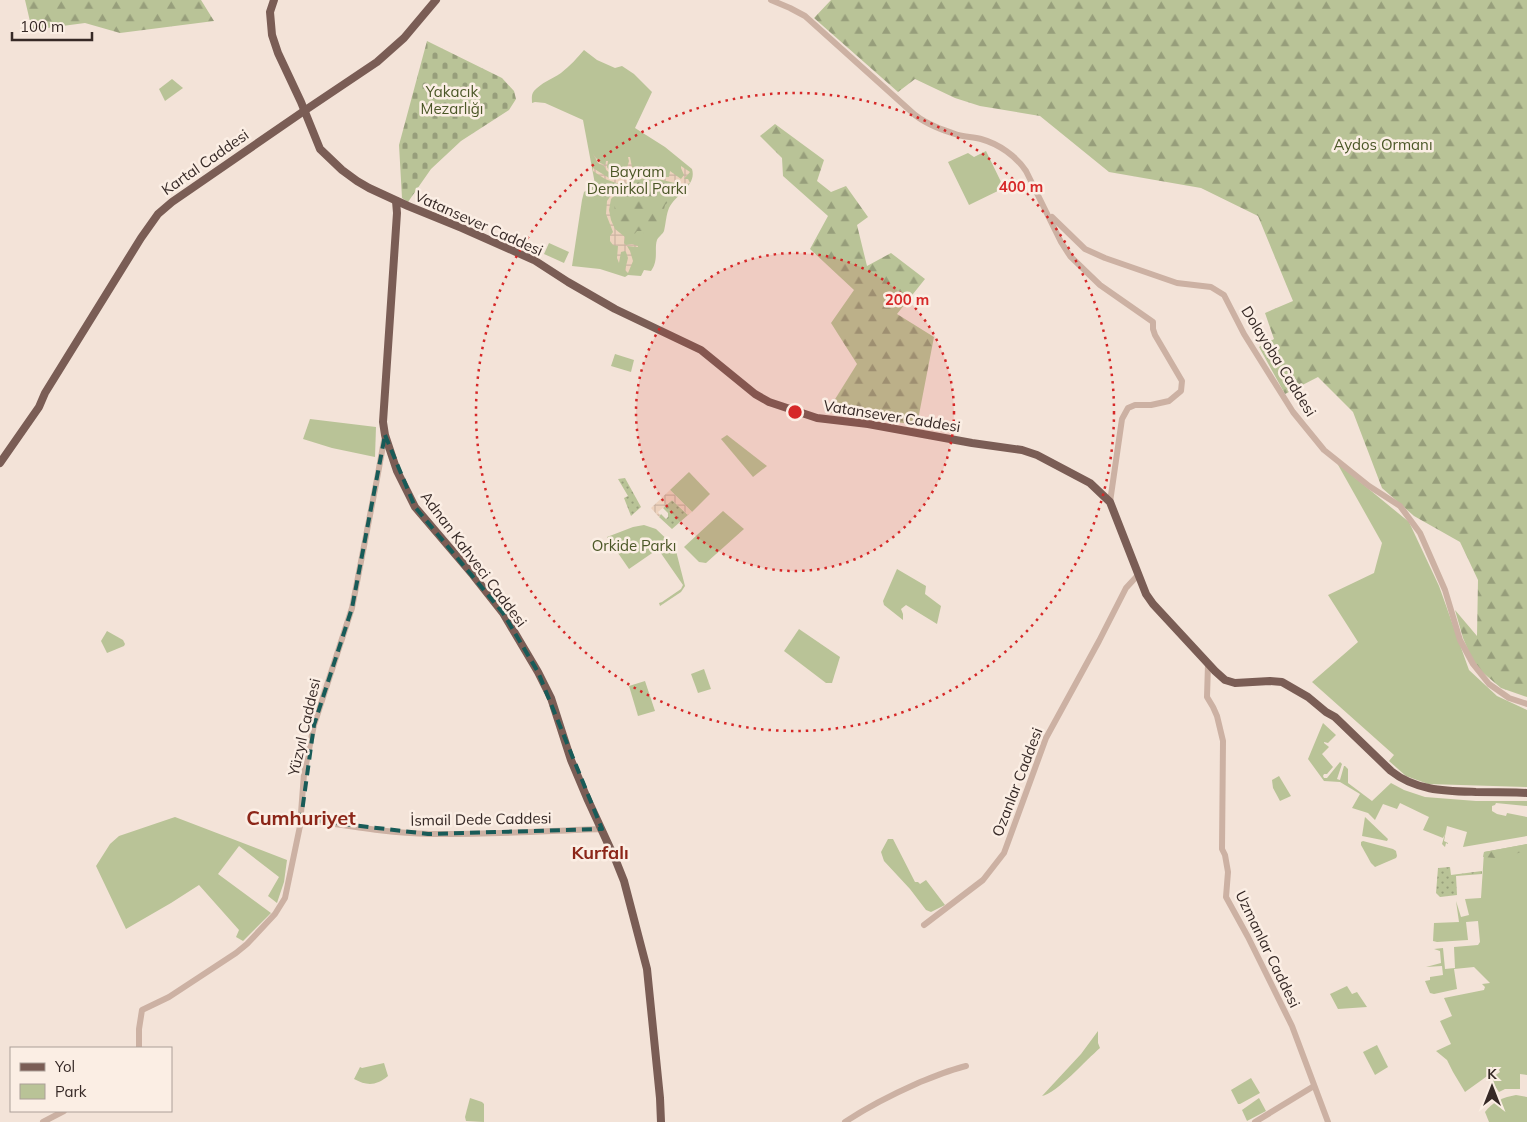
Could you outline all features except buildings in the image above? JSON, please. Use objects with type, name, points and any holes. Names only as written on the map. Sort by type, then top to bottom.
[{"type":"main road","name":"Vatansever Caddesi","points":[[274,0],[270,12],[272,34],[278,53],[320,149],[356,181],[396,201],[534,260],[615,309],[701,350],[755,394],[769,402],[817,418],[868,424],[1022,450],[1037,455],[1090,484],[1110,502],[1146,594],[1208,664],[1225,680],[1235,683],[1276,680],[1308,696],[1383,770],[1395,780],[1410,788],[1448,796],[1527,798]]},
{"type":"main road","name":"Kartal Caddesi","points":[[0,463],[39,407],[43,396],[141,238],[158,214],[172,202],[304,110],[378,62],[404,38],[436,0]]},
{"type":"main road","name":"Adnan Kahveci Caddesi","points":[[396,201],[397,213],[383,422],[384,435],[397,471],[415,507],[503,613],[551,698],[572,760],[624,881],[646,969],[661,1122]]},
{"type":"main road","name":"Vatansever Caddesi","points":[[1326,712],[1335,717],[1398,776],[1415,784],[1445,791],[1527,793]]},
{"type":"street","points":[[771,0],[807,18],[926,123],[959,135],[991,142],[1010,154],[1026,171],[1061,242],[1070,256],[1100,285],[1153,322],[1155,335],[1182,381],[1182,391],[1169,401],[1151,405],[1135,405],[1126,409],[1122,419],[1110,502]]},
{"type":"street","name":"Dolayoba Caddesi","points":[[1046,211],[1085,249],[1105,258],[1177,283],[1211,287],[1224,295],[1244,334],[1293,412],[1324,450],[1369,486],[1400,506],[1420,533],[1445,590],[1460,640],[1473,664],[1489,684],[1509,698],[1527,704]]},
{"type":"street","name":"Yüzyıl Caddesi","points":[[139,1047],[142,1010],[169,997],[236,953],[275,914],[285,898],[301,819],[304,774],[314,725],[352,608],[384,435]]},
{"type":"street","name":"Ozanlar Caddesi","points":[[924,925],[983,880],[1004,853],[1046,738],[1126,588],[1138,575]]},
{"type":"street","name":"Uzmanlar Caddesi","points":[[1208,664],[1207,697],[1214,707],[1223,741],[1222,849],[1228,872],[1226,897],[1292,1026],[1328,1122]]},
{"type":"street","name":"İsmail Dede Caddesi","points":[[301,819],[338,825],[428,834],[602,829]]},
{"type":"street","points":[[845,1122],[880,1100],[942,1073],[966,1066]]},
{"type":"street","points":[[1255,1122],[1314,1086]]},
{"type":"street","points":[[43,1122],[62,1112]]},
{"type":"highlighted area","points":[[385,435],[415,507],[503,613],[538,672],[602,829],[428,834],[301,819],[314,725],[352,608]]},
{"type":"green space","points":[[25,0],[201,0],[214,21],[120,33],[85,23],[32,30]]},
{"type":"green space","name":"Aydos Ormanı","points":[[831,0],[1527,0],[1527,697],[1501,688],[1475,666],[1463,638],[1455,610],[1477,636],[1478,580],[1460,542],[1414,516],[1382,488],[1353,412],[1318,377],[1285,394],[1259,347],[1274,339],[1265,313],[1293,301],[1258,216],[1201,188],[1109,172],[1040,116],[980,106],[955,98],[915,79],[898,92],[814,18]]},
{"type":"green space","name":"Yakacık Mezarlığı","points":[[427,41],[502,78],[514,91],[516,99],[509,110],[461,141],[431,169],[408,202],[402,198],[399,145]]},
{"type":"green space","name":"Bayram Demirkol Parkı","points":[[584,50],[597,60],[615,68],[622,66],[634,74],[652,92],[635,128],[665,147],[692,169],[693,175],[689,185],[672,203],[667,213],[664,231],[657,240],[656,259],[653,267],[651,271],[644,270],[641,276],[628,275],[625,277],[600,269],[572,266],[584,192],[595,184],[583,120],[545,103],[532,103],[532,97],[533,92],[537,88],[561,73]]},
{"type":"green space","points":[[172,79],[183,88],[165,101],[159,89]]},
{"type":"green space","points":[[775,124],[824,160],[817,181],[831,192],[846,186],[868,217],[857,225],[867,266],[891,253],[925,279],[897,314],[934,337],[917,425],[827,412],[857,364],[831,323],[854,290],[810,249],[828,216],[783,176],[782,158],[760,136]]},
{"type":"green space","points":[[986,151],[1004,188],[969,205],[948,162],[968,153],[974,157]]},
{"type":"green space","points":[[638,182],[651,186],[658,182],[676,186],[679,191],[665,205],[660,226],[651,237],[645,237],[643,231],[637,231],[634,239],[620,228],[615,214],[615,201],[628,194]]},
{"type":"green space","points":[[549,243],[569,252],[564,263],[544,254]]},
{"type":"green space","points":[[615,354],[634,360],[631,372],[611,366]]},
{"type":"green space","points":[[310,419],[376,427],[375,457],[332,448],[303,439]]},
{"type":"green space","points":[[727,435],[767,466],[753,477],[721,439]]},
{"type":"green space","points":[[1337,463],[1409,522],[1439,586],[1469,670],[1497,696],[1527,710],[1527,787],[1428,784],[1406,776],[1389,761],[1394,755],[1312,682],[1358,642],[1328,595],[1374,573],[1382,543]]},
{"type":"green space","points":[[689,472],[710,494],[692,512],[670,490]]},
{"type":"green space","points":[[625,478],[641,507],[631,516],[624,498],[628,496],[618,479]]},
{"type":"green space","points":[[672,500],[688,515],[672,529],[659,517],[661,514],[666,519],[668,517],[668,513],[663,508]]},
{"type":"green space","points":[[723,511],[744,529],[706,563],[699,562],[684,547]]},
{"type":"green space","name":"Orkide Parkı","points":[[644,525],[656,529],[675,547],[685,586],[681,592],[660,606],[659,603],[681,589],[683,585],[658,549],[629,569],[607,537]]},
{"type":"green space","points":[[897,569],[926,586],[925,594],[941,606],[937,624],[906,605],[901,609],[903,620],[884,605],[883,601]]},
{"type":"green space","points":[[799,629],[840,657],[832,683],[826,683],[784,651]]},
{"type":"green space","points":[[107,631],[123,640],[124,646],[107,653],[101,641]]},
{"type":"green space","points":[[704,669],[711,689],[698,693],[691,674]]},
{"type":"green space","points":[[645,681],[655,711],[638,716],[629,686]]},
{"type":"green space","points":[[1323,723],[1336,735],[1328,743],[1324,742],[1329,747],[1322,754],[1333,767],[1327,774],[1324,774],[1324,778],[1327,778],[1340,762],[1342,764],[1337,779],[1340,780],[1345,766],[1348,769],[1348,783],[1372,801],[1391,783],[1404,790],[1425,797],[1476,801],[1527,801],[1527,806],[1496,803],[1492,806],[1492,811],[1506,816],[1507,813],[1527,817],[1527,836],[1463,847],[1467,832],[1447,826],[1444,841],[1448,844],[1446,843],[1445,847],[1442,844],[1445,834],[1443,838],[1423,830],[1429,817],[1400,803],[1397,809],[1383,804],[1375,820],[1368,813],[1352,808],[1360,794],[1340,782],[1324,781],[1308,759]]},
{"type":"green space","points":[[1279,776],[1291,796],[1280,801],[1273,788],[1272,780]]},
{"type":"green space","points":[[175,817],[287,860],[284,882],[277,903],[268,896],[279,877],[239,846],[218,874],[271,913],[243,941],[236,937],[239,930],[199,885],[126,929],[96,866],[110,844],[119,836]]},
{"type":"green space","points":[[1365,817],[1388,839],[1387,841],[1362,836]]},
{"type":"green space","points":[[888,839],[893,839],[915,882],[920,884],[926,880],[945,905],[931,912],[926,910],[910,889],[884,861],[881,852]]},
{"type":"green space","points":[[1363,841],[1393,849],[1396,851],[1397,856],[1375,867],[1361,845]]},
{"type":"green space","points":[[1527,844],[1527,1075],[1520,1074],[1520,1089],[1505,1089],[1499,1092],[1490,1079],[1500,1072],[1497,1069],[1465,1092],[1447,1060],[1436,1051],[1451,1044],[1440,1021],[1452,1016],[1444,998],[1484,990],[1485,987],[1482,984],[1490,983],[1474,967],[1454,969],[1457,989],[1434,994],[1430,993],[1425,981],[1430,980],[1430,977],[1443,975],[1442,966],[1426,967],[1441,963],[1440,951],[1434,949],[1443,948],[1445,969],[1455,968],[1454,947],[1478,945],[1480,942],[1478,921],[1466,922],[1468,940],[1437,942],[1433,941],[1434,923],[1459,922],[1456,901],[1461,917],[1469,915],[1465,899],[1481,898],[1484,852]]},
{"type":"green space","points":[[1527,844],[1527,851],[1494,858],[1483,857],[1484,852]]},
{"type":"green space","points":[[1450,867],[1451,875],[1482,871],[1482,874],[1456,876],[1457,895],[1440,897],[1436,893],[1438,868]]},
{"type":"green space","points":[[1347,986],[1352,994],[1357,992],[1367,1007],[1338,1009],[1330,994]]},
{"type":"green space","points":[[1098,1031],[1100,1048],[1063,1083],[1042,1096],[1081,1054]]},
{"type":"green space","points":[[1377,1045],[1388,1067],[1375,1075],[1363,1052]]},
{"type":"green space","points":[[384,1063],[388,1076],[379,1082],[367,1084],[354,1079],[360,1067]]},
{"type":"green space","points":[[1251,1078],[1260,1093],[1238,1104],[1231,1090]]},
{"type":"green space","points":[[1516,1095],[1527,1097],[1527,1122],[1489,1122],[1485,1112],[1491,1105],[1499,1100]]},
{"type":"green space","points":[[470,1098],[484,1104],[484,1122],[466,1121],[465,1117]]},
{"type":"green space","points":[[1259,1098],[1266,1111],[1247,1121],[1242,1110]]},
{"type":"shaded area","points":[[593,154],[600,163],[605,165],[606,161],[608,161],[607,167],[615,172],[621,172],[627,168],[628,157],[630,157],[632,167],[638,171],[644,171],[649,167],[652,173],[657,174],[660,167],[664,177],[669,177],[670,171],[681,179],[684,175],[681,166],[690,172],[684,179],[688,179],[690,183],[679,184],[654,178],[638,179],[626,183],[611,199],[609,210],[615,229],[625,237],[624,243],[626,245],[638,246],[627,246],[633,261],[628,273],[625,270],[628,258],[626,252],[621,252],[619,263],[617,258],[618,246],[613,245],[610,241],[610,236],[613,232],[606,214],[607,201],[619,184],[605,179],[593,171],[593,168],[613,179],[649,175],[634,173],[615,175],[598,163]]},
{"type":"shaded area","points":[[670,490],[692,512],[688,515],[672,500],[658,512],[659,517],[651,508]]},
{"type":"district","name":"Cumhuriyet","points":[[301,817]]},
{"type":"district","name":"Kurfalı","points":[[600,852]]}]
